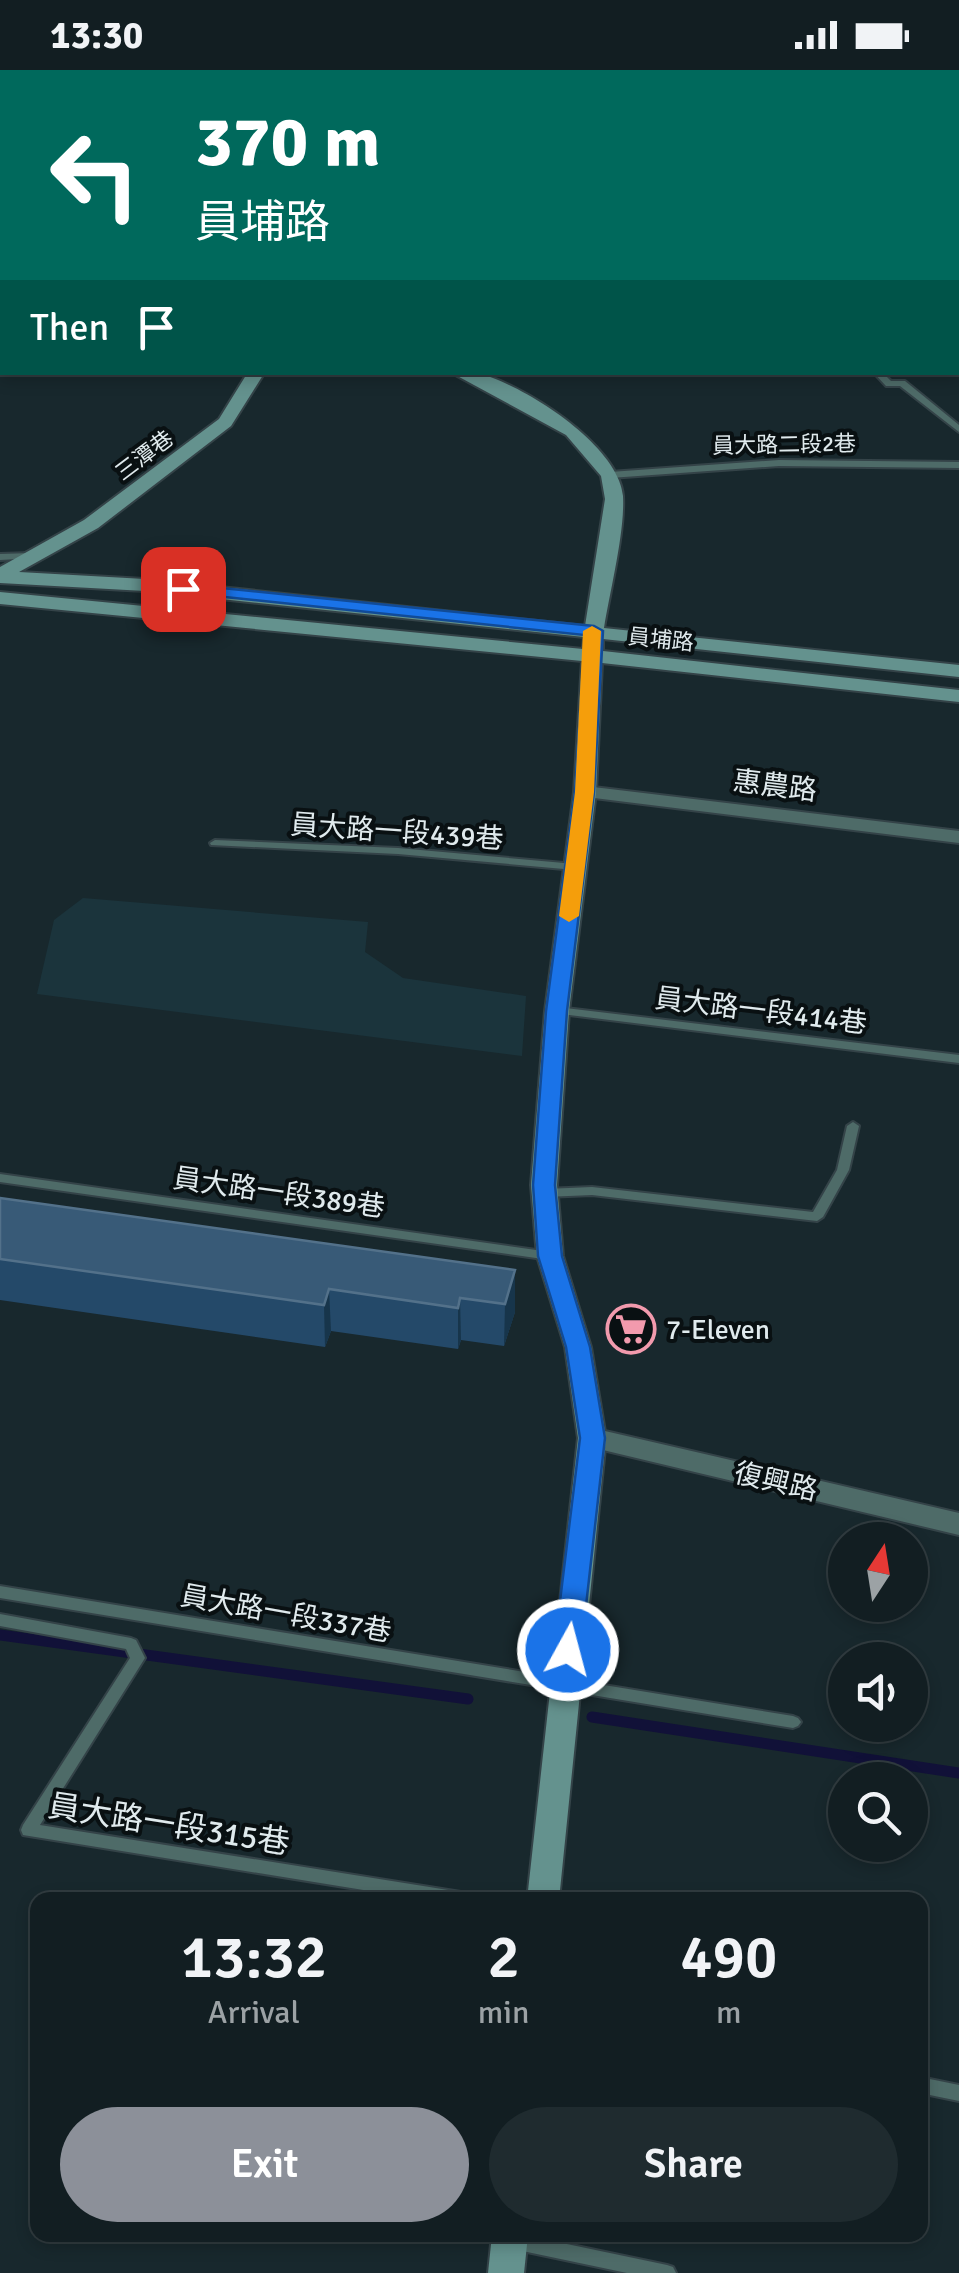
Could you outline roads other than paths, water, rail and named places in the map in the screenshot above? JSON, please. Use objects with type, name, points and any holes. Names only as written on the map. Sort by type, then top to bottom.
[{"type":"street","name":"三潭巷","points":[[0,576],[92,524],[225,422],[256,375]]},
{"type":"street","points":[[465,375],[507,393],[572,431],[610,475],[614,500],[593,644],[585,792],[556,1011],[545,1192],[550,1256],[578,1347],[592,1438],[544,1892]]},
{"type":"street","name":"員埔路","points":[[0,576],[145,585],[959,696]]},
{"type":"street","name":"員埔路","points":[[0,598],[326,627],[959,671]]},
{"type":"street","name":"惠農路","points":[[585,792],[959,837]]},
{"type":"street","name":"復興路","points":[[592,1438],[959,1524]]},
{"type":"lane","points":[[881,375],[889,384],[902,383],[959,429]]},
{"type":"lane","name":"員大路二段2巷","points":[[610,475],[779,463],[959,465]]},
{"type":"lane","points":[[0,557],[40,556]]},
{"type":"lane","name":"員大路一段439巷","points":[[215,842],[398,851],[575,867]]},
{"type":"lane","name":"員大路一段414巷","points":[[556,1011],[959,1059]]},
{"type":"lane","points":[[545,1192],[592,1191],[817,1217],[843,1170],[853,1126]]},
{"type":"lane","name":"員大路一段389巷","points":[[0,1178],[550,1256]]},
{"type":"lane","name":"員大路一段337巷","points":[[0,1592],[794,1722]]},
{"type":"lane","name":"員大路一段315巷","points":[[0,1620],[131,1644],[138,1658],[29,1830],[417,1892]]},
{"type":"lane","points":[[928,2087],[959,2093]]},
{"type":"lane","points":[[508,2249],[667,2273]]},
{"type":"waterway","points":[[0,1635],[468,1699]]},
{"type":"waterway","points":[[592,1717],[959,1773]]},
{"type":"place","name":"7-Eleven","points":[[631,1329]]}]
